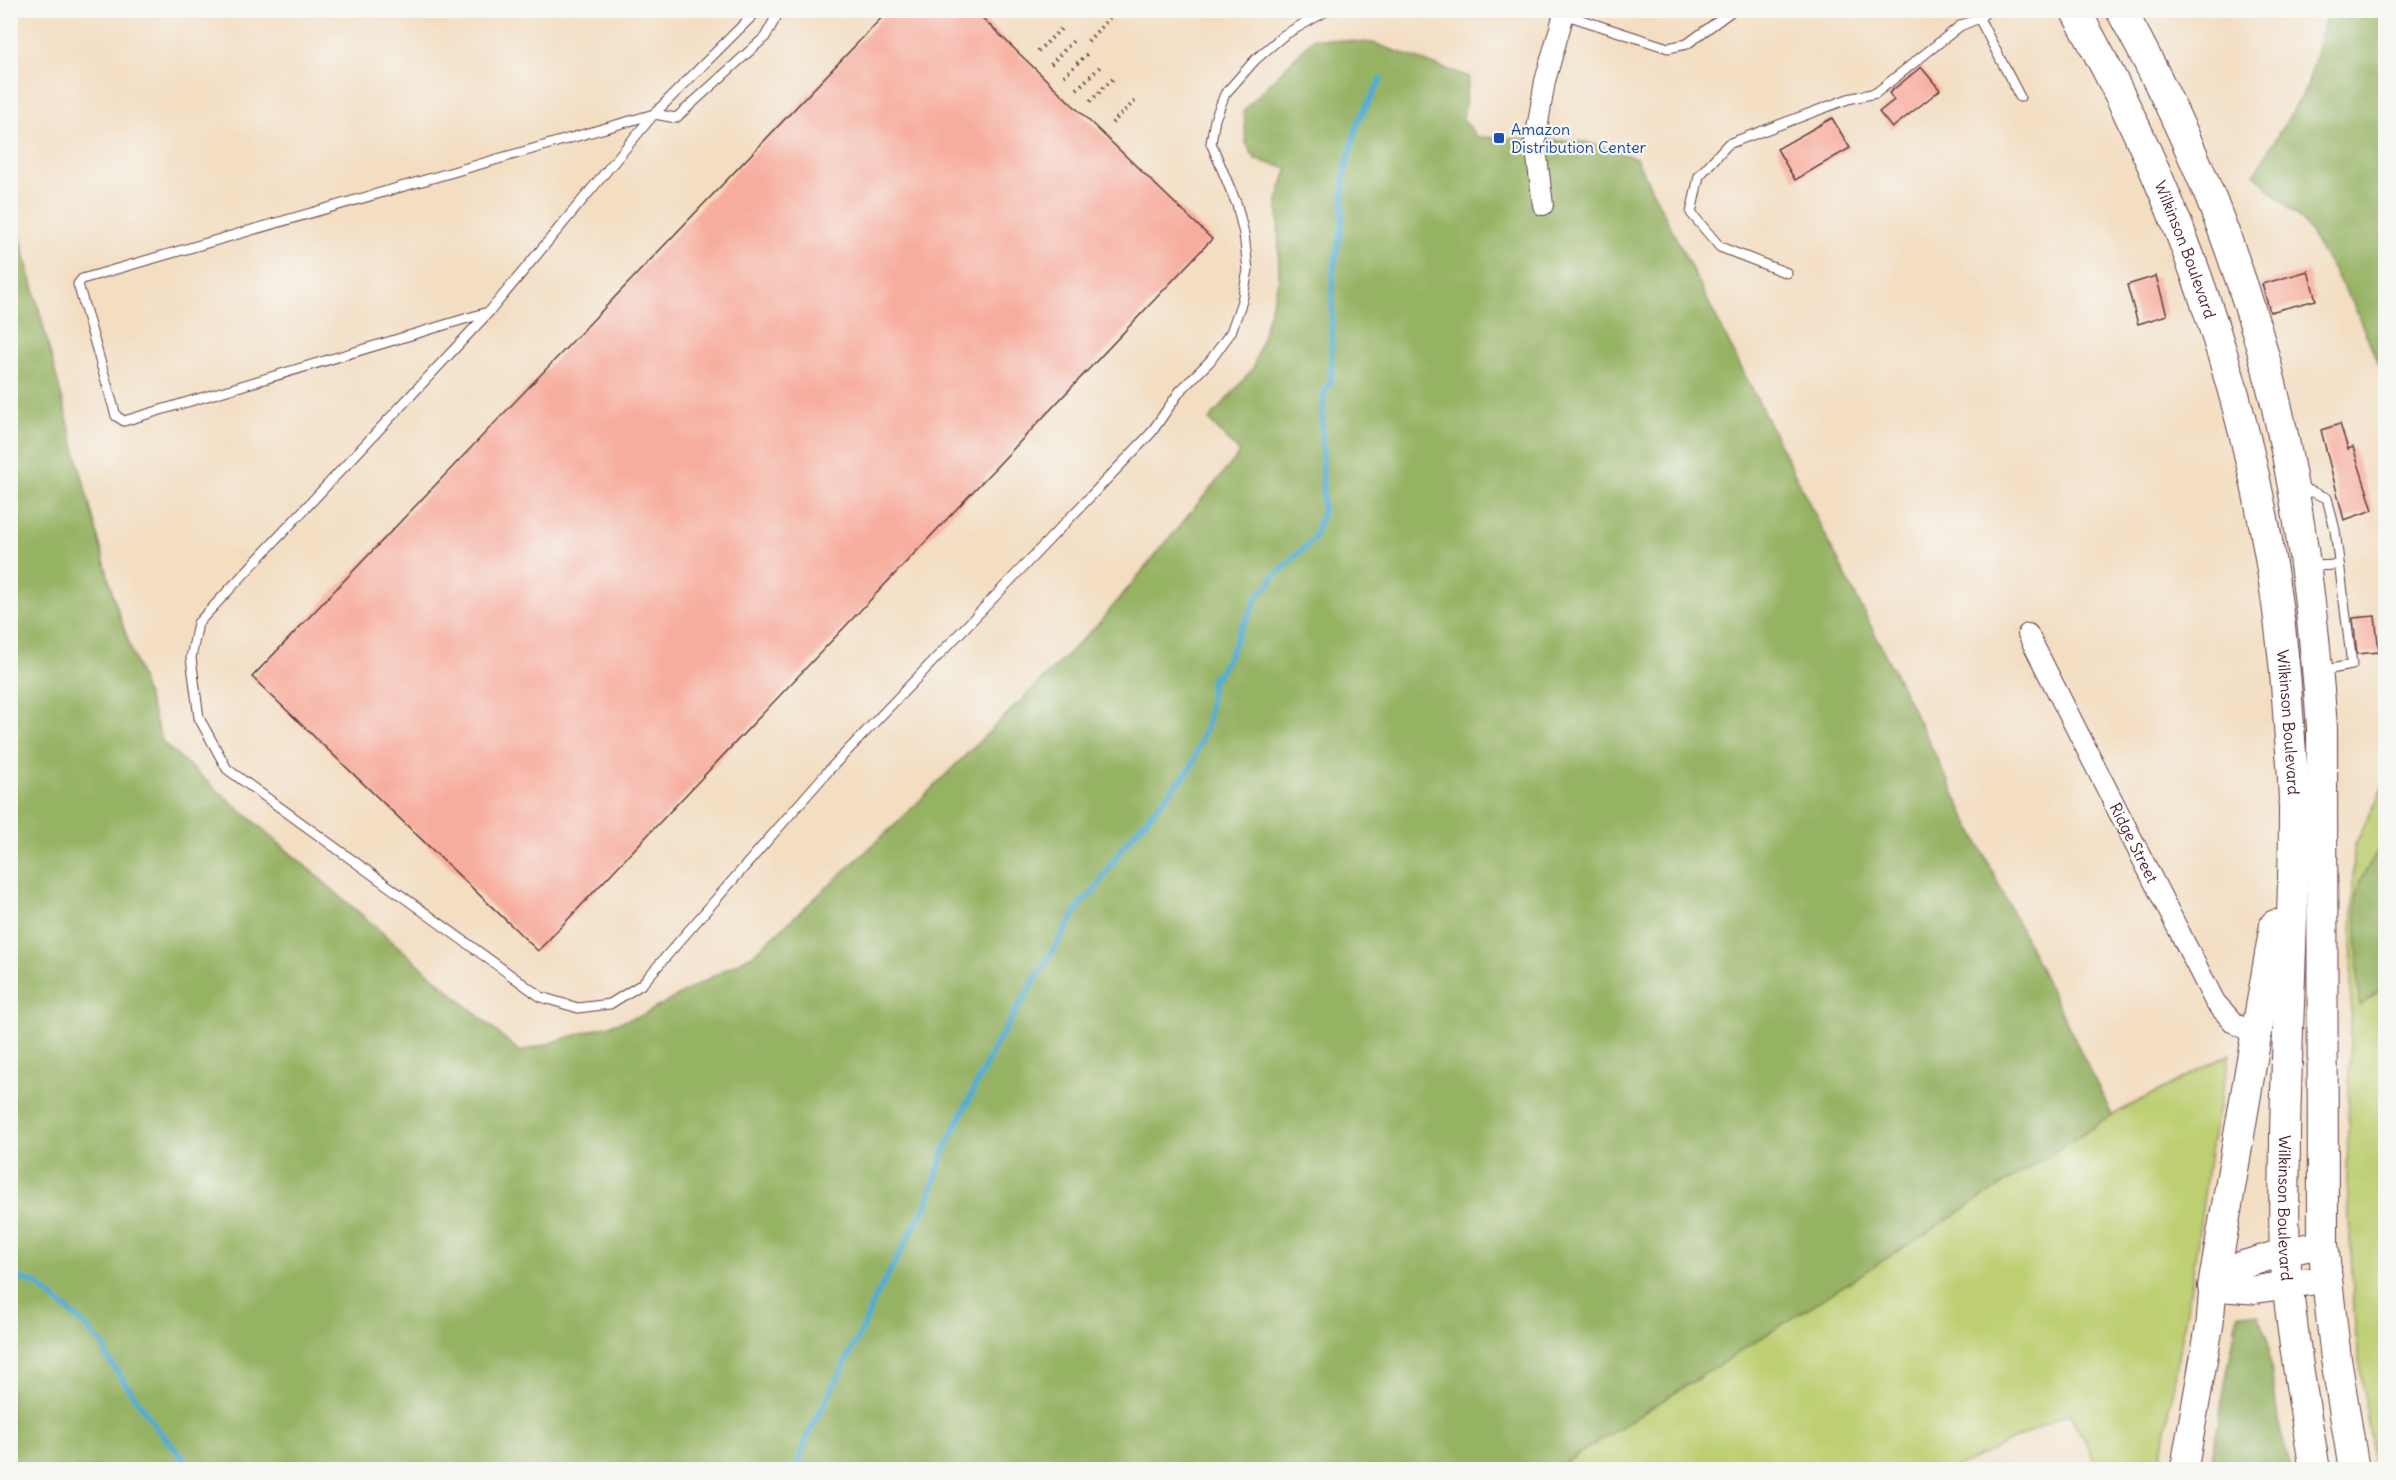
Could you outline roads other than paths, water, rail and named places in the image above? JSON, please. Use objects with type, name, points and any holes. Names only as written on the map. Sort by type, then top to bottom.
[{"type":"main road","name":"Wilkinson Boulevard","points":[[2075,10],[2121,96],[2166,195],[2203,288],[2242,419],[2259,492],[2277,590],[2285,664],[2294,807],[2286,1061],[2285,1252],[2303,1399],[2315,1470]]},
{"type":"main road","name":"Wilkinson Boulevard","points":[[2121,10],[2176,117],[2238,273],[2277,407],[2306,567],[2318,672],[2322,739],[2323,1244],[2342,1402],[2354,1470]]},
{"type":"main road","points":[[2242,419],[2277,407]]},
{"type":"main road","points":[[2184,1470],[2294,807]]},
{"type":"main road","points":[[2213,1287],[2242,1265],[2323,1244]]},
{"type":"main road","points":[[2213,1287],[2252,1290],[2327,1279]]},
{"type":"street","points":[[1543,205],[1535,141],[1560,12]]},
{"type":"street","name":"Ridge Street","points":[[2028,634],[2216,1002],[2234,1023],[2257,1036]]},
{"type":"lane","points":[[758,10],[654,114],[490,311],[198,622],[191,658],[199,717],[227,769],[541,997],[578,1008],[610,1004],[642,984],[829,770],[1150,432],[1180,391],[1209,361],[1231,332],[1242,301],[1248,270],[1244,234],[1237,205],[1211,143],[1215,119],[1225,94],[1255,60],[1284,35],[1328,10]]},
{"type":"lane","points":[[490,311],[124,421],[116,416],[78,284],[82,279],[654,114],[676,118],[765,37],[780,10]]},
{"type":"lane","points":[[1560,12],[1668,48],[1687,44],[1733,10]]},
{"type":"lane","points":[[1787,273],[1720,247],[1691,213],[1699,176],[1728,144],[1848,99],[1876,93],[1960,26],[1979,18],[1989,10]]},
{"type":"lane","points":[[1979,18],[2020,97]]},
{"type":"lane","points":[[2292,484],[2327,498],[2336,530],[2352,665],[2318,672]]},
{"type":"lane","points":[[2306,567],[2339,565]]},
{"type":"waterway","points":[[796,1470],[806,1439],[864,1326],[872,1304],[927,1204],[944,1151],[995,1046],[1082,902],[1093,893],[1124,845],[1191,768],[1208,721],[1212,677],[1217,677],[1259,594],[1270,585],[1273,577],[1314,539],[1323,509],[1322,419],[1325,390],[1331,382],[1333,272],[1342,225],[1344,176],[1358,121],[1381,80]]},
{"type":"waterway","points":[[10,1275],[35,1283],[78,1319],[105,1347],[106,1356],[159,1431],[194,1470]]},
{"type":"place","name":"Amazon Distribution Center","points":[[1499,138]]}]
